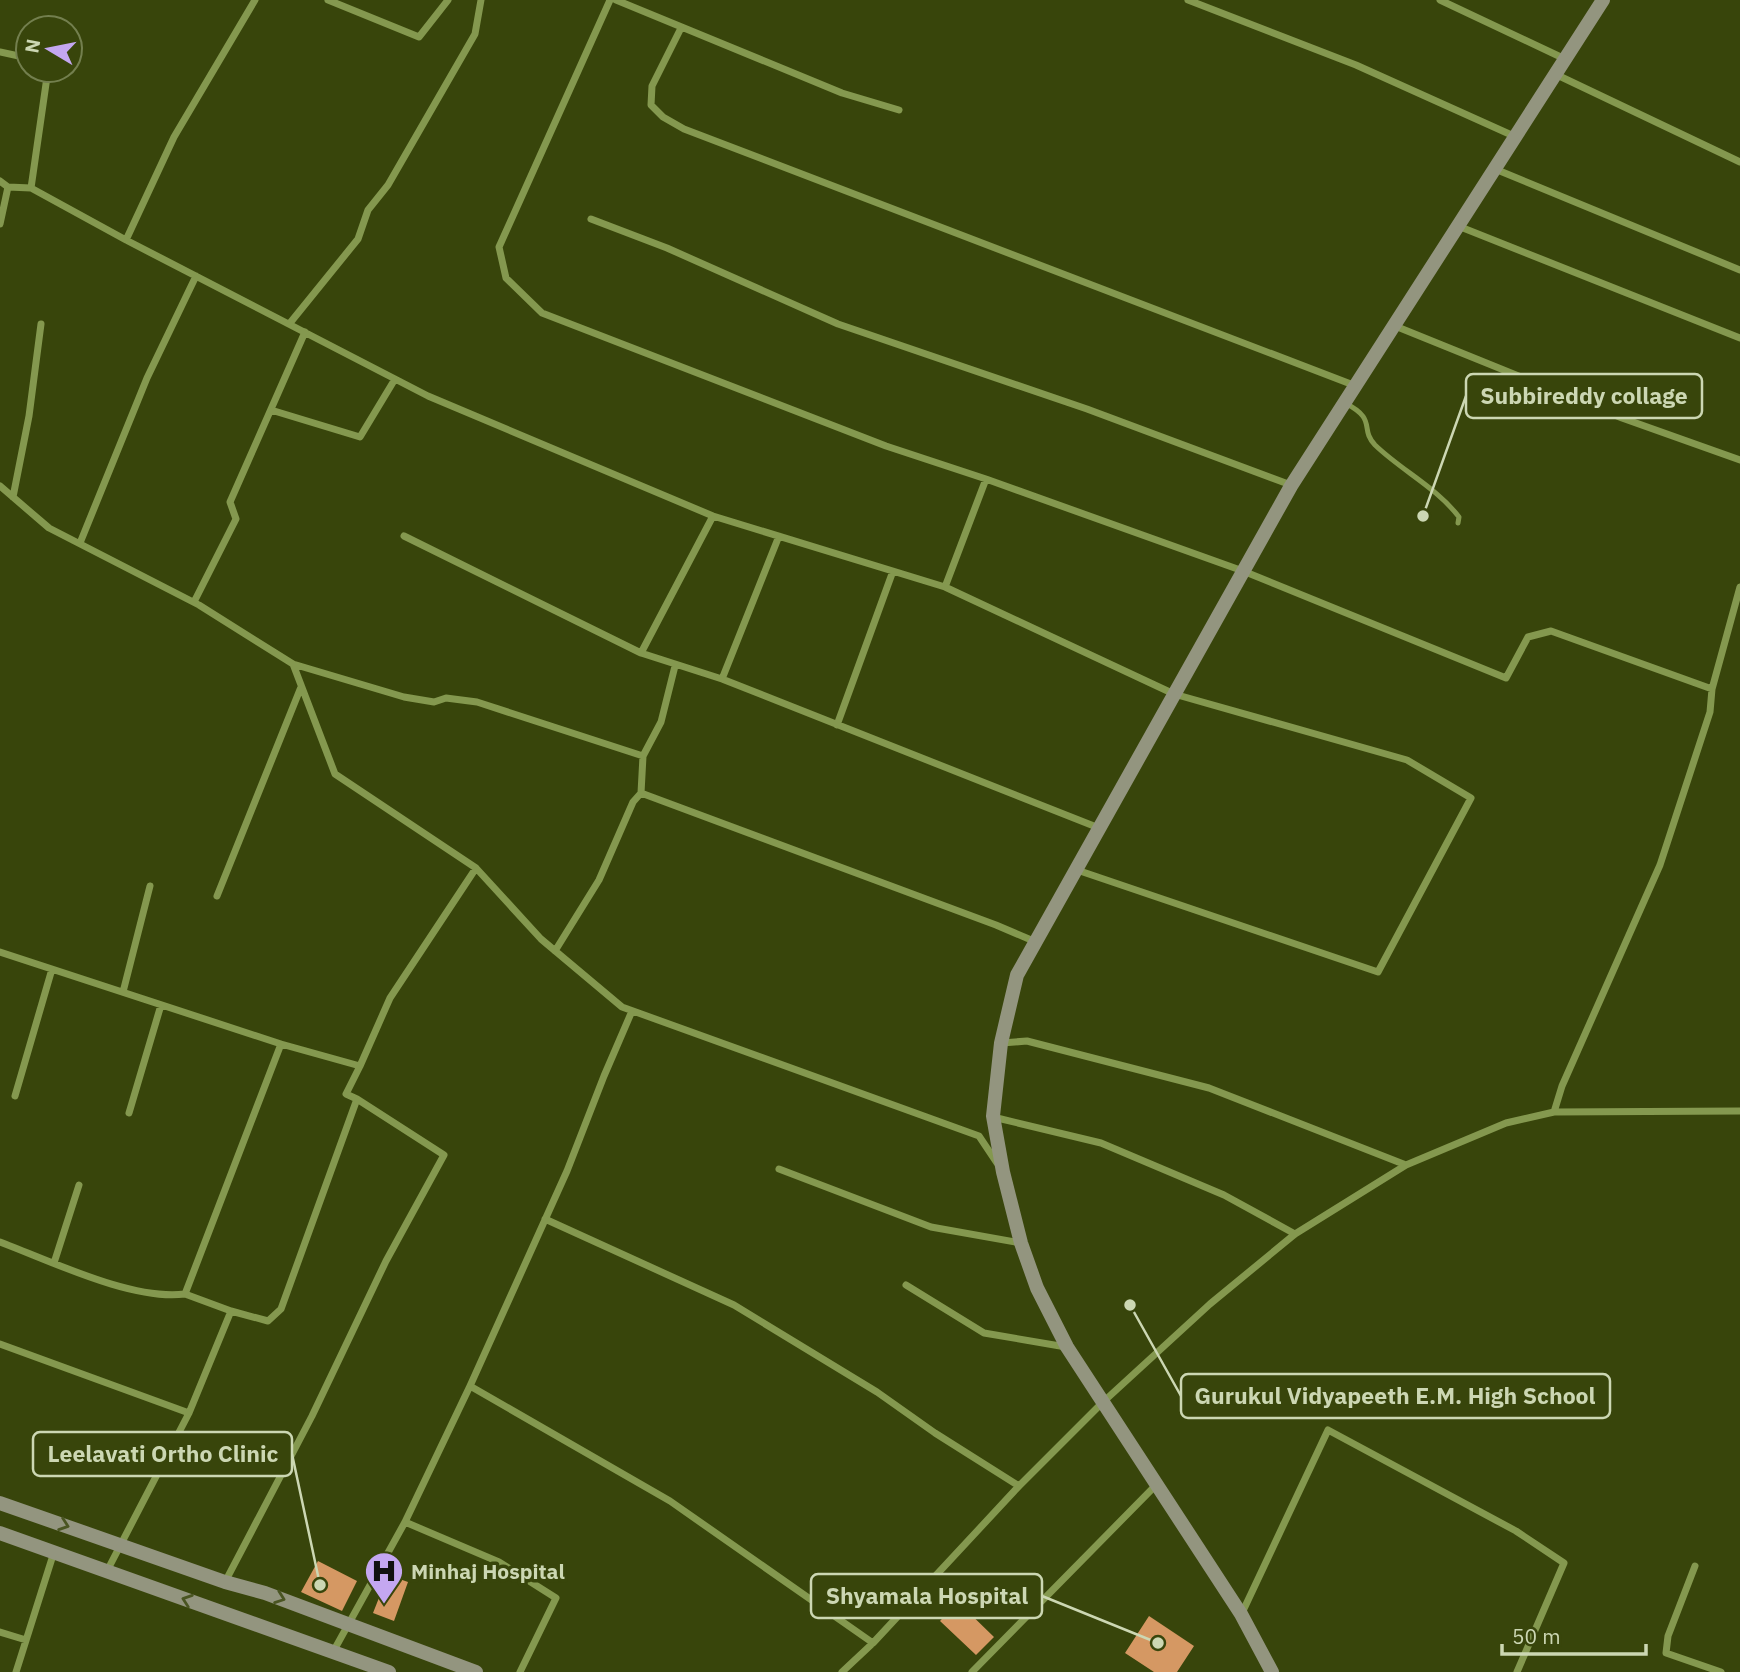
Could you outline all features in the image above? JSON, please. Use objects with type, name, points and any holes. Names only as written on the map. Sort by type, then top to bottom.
[{"type":"main road","points":[[1272,1672],[1241,1614],[1066,1347],[1037,1288],[1021,1243],[1003,1172],[993,1116],[1001,1043],[1017,975],[1292,486],[1603,0]]},
{"type":"main road","points":[[0,1503],[225,1582],[265,1592],[476,1672]]},
{"type":"main road","points":[[0,1533],[389,1672]]},
{"type":"street","points":[[126,240],[174,137],[255,0]]},
{"type":"street","points":[[328,0],[419,37],[448,0]]},
{"type":"street","points":[[290,323],[358,239],[368,210],[388,185],[475,34],[481,0]]},
{"type":"street","points":[[610,0],[499,247],[506,278],[542,313],[886,446],[1243,571],[1506,678],[1528,637],[1551,631],[1712,689]]},
{"type":"street","points":[[616,0],[842,93],[899,110]]},
{"type":"street","points":[[1188,0],[1356,65],[1516,136]]},
{"type":"street","points":[[1440,0],[1565,59]]},
{"type":"street","points":[[681,28],[652,86],[651,106],[663,117],[684,128],[1356,386]]},
{"type":"street","points":[[1555,74],[1740,162]]},
{"type":"street","points":[[31,188],[46,84]]},
{"type":"street","points":[[1495,169],[1740,270]]},
{"type":"street","points":[[0,181],[8,187],[31,188],[428,396],[713,516],[945,587],[1174,694],[1408,760],[1471,798],[1378,972],[1076,870]]},
{"type":"street","points":[[0,224],[8,187]]},
{"type":"street","points":[[592,219],[667,248],[838,324],[1087,409],[1292,486]]},
{"type":"street","points":[[1458,226],[1740,338]]},
{"type":"street","points":[[80,543],[146,378],[196,276]]},
{"type":"street","points":[[13,497],[29,416],[41,324]]},
{"type":"street","points":[[1394,326],[1622,418],[1740,460]]},
{"type":"street","points":[[194,602],[236,519],[230,502],[305,332]]},
{"type":"street","points":[[271,410],[360,438],[395,379]]},
{"type":"street","points":[[945,587],[986,479]]},
{"type":"street","points":[[0,486],[49,527],[194,602],[293,664],[404,697],[433,702],[446,698],[477,702],[643,756]]},
{"type":"street","points":[[641,653],[713,516]]},
{"type":"street","points":[[404,536],[641,653],[722,679],[1099,828]]},
{"type":"street","points":[[722,679],[779,536]]},
{"type":"street","points":[[837,725],[893,571]]},
{"type":"street","points":[[1555,1112],[1562,1086],[1660,865],[1710,712],[1712,689],[1740,587]]},
{"type":"street","points":[[293,664],[335,774],[476,868],[541,939],[622,1007],[979,1136],[1003,1172]]},
{"type":"street","points":[[555,951],[600,880],[633,802],[642,793],[643,756],[661,722],[676,666]]},
{"type":"street","points":[[217,896],[302,686]]},
{"type":"street","points":[[642,793],[1036,942]]},
{"type":"street","points":[[225,1582],[312,1416],[386,1261],[444,1155],[346,1094],[390,998],[476,868]]},
{"type":"street","points":[[124,992],[150,886]]},
{"type":"street","points":[[0,952],[281,1044],[360,1066]]},
{"type":"street","points":[[15,1096],[52,969]]},
{"type":"street","points":[[129,1113],[161,1005]]},
{"type":"street","points":[[333,1652],[405,1521],[470,1386],[567,1171],[632,1010]]},
{"type":"street","points":[[1001,1043],[1027,1041],[1209,1088],[1406,1165]]},
{"type":"street","points":[[185,1294],[281,1044]]},
{"type":"street","points":[[0,1242],[117,1285],[167,1297],[185,1294],[268,1321],[281,1310],[357,1099]]},
{"type":"street","points":[[842,1672],[873,1643],[1019,1486],[1102,1402],[1210,1304],[1295,1234],[1406,1165],[1506,1123],[1555,1112],[1740,1111]]},
{"type":"street","points":[[993,1116],[1101,1143],[1224,1195],[1295,1234]]},
{"type":"street","points":[[779,1169],[931,1227],[1021,1243]]},
{"type":"street","points":[[54,1263],[79,1185]]},
{"type":"street","points":[[545,1219],[734,1305],[877,1392],[935,1433],[1019,1486]]},
{"type":"street","points":[[906,1285],[984,1333],[1066,1347]]},
{"type":"street","points":[[107,1572],[189,1413],[231,1311]]},
{"type":"street","points":[[0,1344],[189,1413]]},
{"type":"street","points":[[470,1386],[670,1501],[873,1643]]},
{"type":"street","points":[[1241,1614],[1328,1430],[1516,1531],[1564,1563],[1517,1672]]},
{"type":"street","points":[[972,1672],[1157,1484]]},
{"type":"street","points":[[405,1521],[499,1562],[556,1598],[520,1672]]},
{"type":"street","points":[[16,1672],[54,1552]]},
{"type":"street","points":[[1695,1566],[1668,1636],[1666,1653],[1721,1672]]},
{"type":"street","points":[[0,1632],[26,1640]]},
{"type":"lane","points":[[1345,403],[1362,412],[1372,442],[1432,488],[1459,517],[1458,523]]},
{"type":"building","points":[[318,1561],[357,1581],[342,1611],[301,1592]]},
{"type":"building","points":[[388,1575],[408,1582],[394,1621],[373,1613]]},
{"type":"building","points":[[958,1602],[994,1637],[976,1655],[940,1621]]},
{"type":"building","points":[[1149,1616],[1194,1646],[1177,1672],[1154,1672],[1125,1653]]},
{"type":"place","name":"Subbireddy collage","points":[[1423,516]]},
{"type":"place","name":"Gurukul Vidyapeeth E.M. High School","points":[[1130,1305]]},
{"type":"place","name":"Leelavati Ortho Clinic","points":[[320,1585]]},
{"type":"place","name":"Minhaj Hospital","points":[[384,1605]]},
{"type":"place","name":"Shyamala Hospital","points":[[1158,1643]]}]
